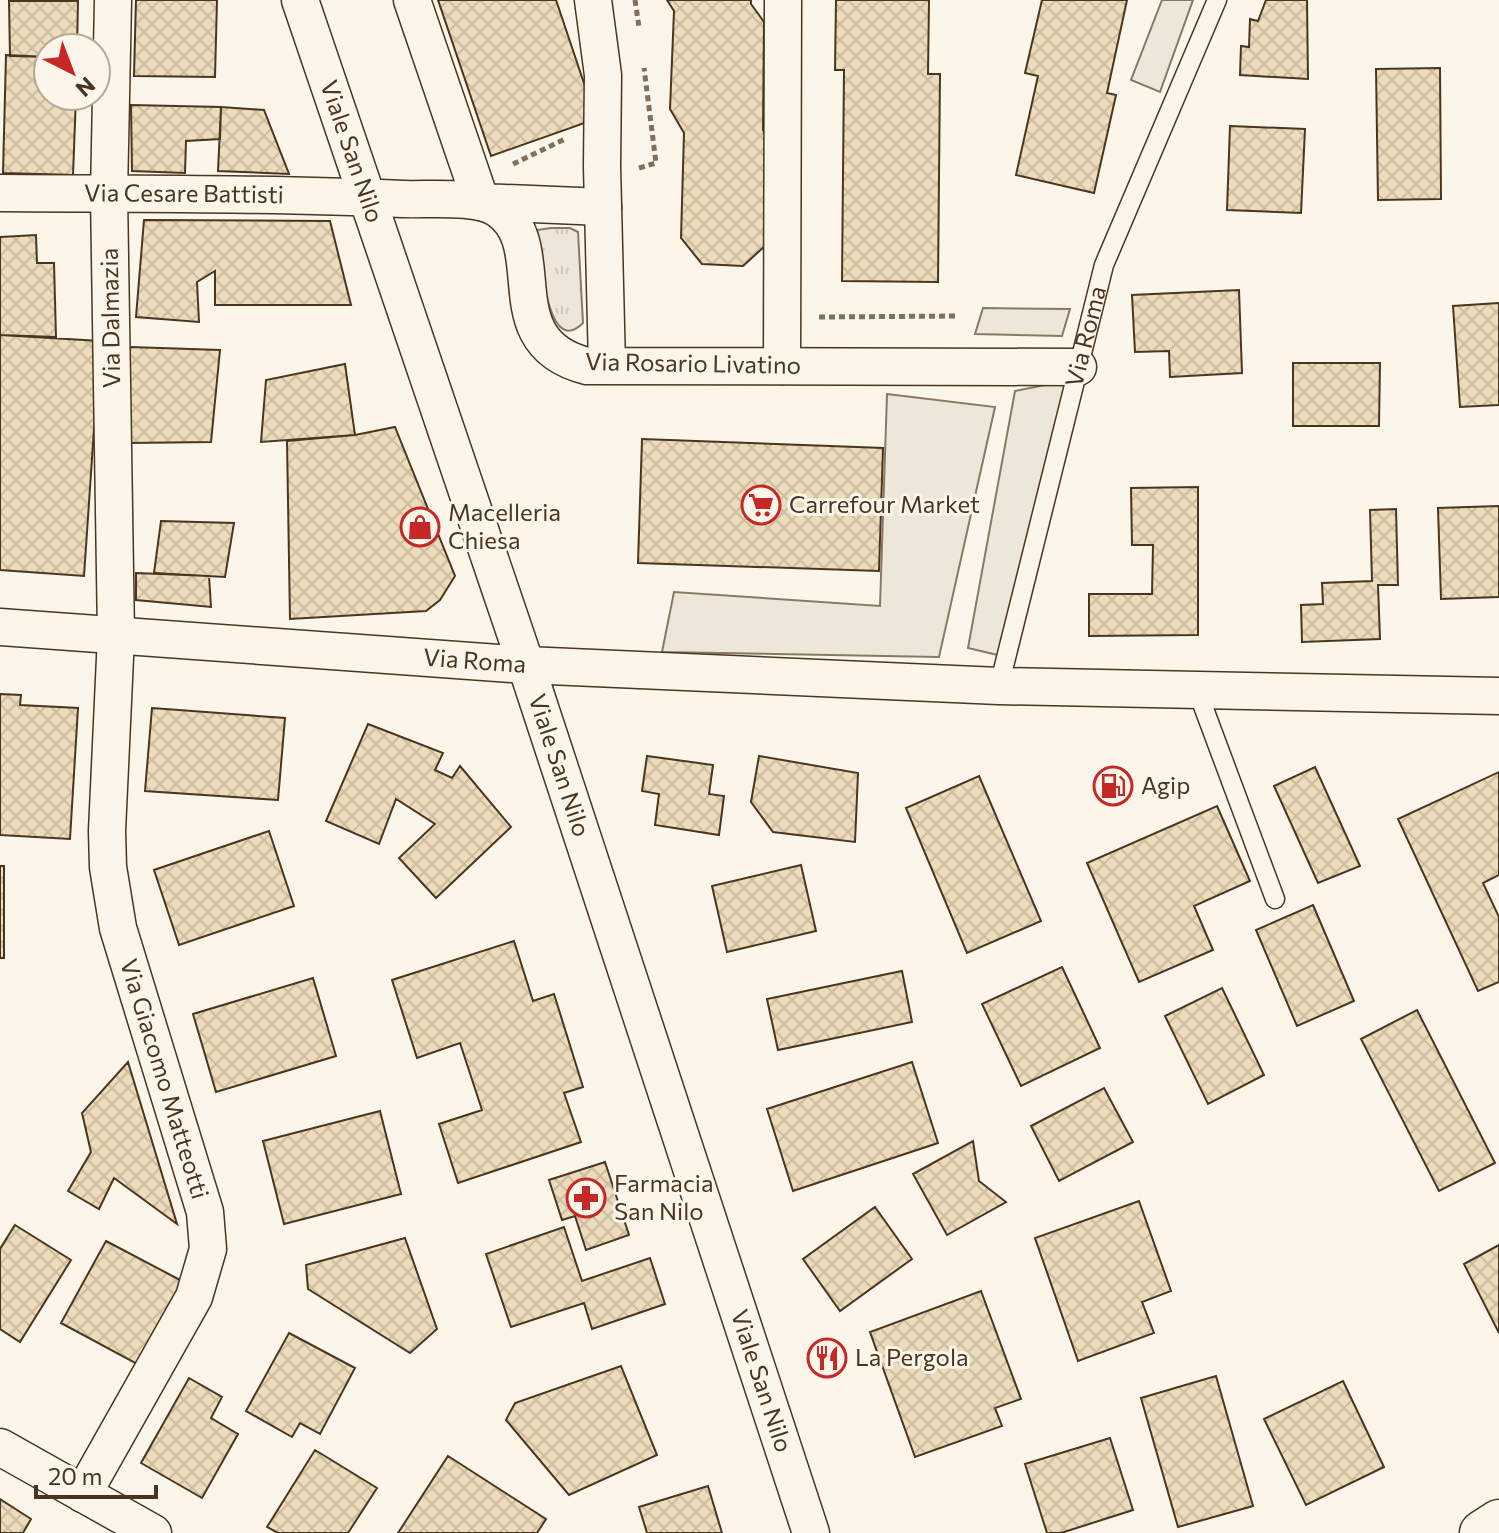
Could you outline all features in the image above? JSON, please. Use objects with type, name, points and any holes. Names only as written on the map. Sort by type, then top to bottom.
[{"type":"main road","points":[[1482,1533],[1499,1522]]},
{"type":"street","name":"Via Dalmazia","points":[[113,0],[109,194],[116,636]]},
{"type":"street","name":"Viale San Nilo","points":[[300,0],[526,665],[811,1533]]},
{"type":"street","points":[[412,0],[478,192]]},
{"type":"street","points":[[593,0],[603,75],[607,365]]},
{"type":"street","points":[[782,366],[783,0]]},
{"type":"street","points":[[368,197],[478,192],[603,207]]},
{"type":"street","name":"Via Rosario Livatino","points":[[478,192],[507,215],[515,227],[524,256],[532,315],[539,334],[551,351],[568,361],[587,366],[1078,367]]},
{"type":"street","name":"Via Cesare Battisti","points":[[0,193],[368,197]]},
{"type":"street","name":"Via Roma","points":[[0,627],[526,665],[999,686],[1499,696]]},
{"type":"street","name":"Via Giacomo Matteotti","points":[[83,1494],[194,1297],[208,1249],[205,1212],[111,900],[107,831],[116,636]]},
{"type":"street","points":[[0,1447],[153,1533]]},
{"type":"lane","name":"Via Roma","points":[[999,686],[1104,265],[1217,0]]},
{"type":"lane","points":[[1197,690],[1275,899]]},
{"type":"path","points":[[478,192],[572,136]]},
{"type":"path","points":[[782,317],[958,316]]},
{"type":"green space","points":[[570,228],[578,232],[583,323],[570,331],[560,327],[553,315],[543,277],[537,230]]},
{"type":"shaded area","points":[[1162,0],[1193,0],[1160,92],[1131,80]]},
{"type":"shaded area","points":[[983,308],[1070,309],[1062,336],[975,334]]},
{"type":"shaded area","points":[[1071,380],[1006,657],[968,648],[1015,391]]},
{"type":"shaded area","points":[[887,394],[995,407],[939,657],[662,652],[674,592],[880,606]]},
{"type":"building","points":[[136,0],[217,0],[215,77],[134,76]]},
{"type":"building","points":[[438,0],[556,0],[596,119],[491,156]]},
{"type":"building","points":[[667,0],[751,0],[764,22],[766,245],[743,266],[702,264],[681,238],[684,133],[670,109],[674,11]]},
{"type":"building","points":[[836,0],[929,0],[928,74],[940,74],[938,282],[842,281],[844,70],[835,70]]},
{"type":"building","points":[[1042,0],[1127,0],[1107,93],[1116,95],[1094,193],[1016,175],[1038,76],[1025,73]]},
{"type":"building","points":[[1266,0],[1307,0],[1308,79],[1240,75],[1241,46],[1249,47],[1250,19],[1258,21]]},
{"type":"building","points":[[9,1],[78,1],[77,32],[32,32],[32,57],[10,56]]},
{"type":"building","points":[[6,55],[32,56],[32,112],[75,112],[73,175],[3,173]]},
{"type":"building","points":[[1440,68],[1441,199],[1378,200],[1376,69]]},
{"type":"building","points":[[131,105],[221,107],[220,139],[186,141],[185,173],[132,171]]},
{"type":"building","points":[[221,107],[264,110],[289,174],[218,171]]},
{"type":"building","points":[[1230,126],[1305,129],[1301,213],[1227,210]]},
{"type":"building","points":[[144,220],[330,221],[351,305],[215,305],[215,271],[197,282],[199,322],[136,317]]},
{"type":"building","points":[[36,235],[37,263],[54,263],[56,337],[0,335],[0,237]]},
{"type":"building","points":[[1239,290],[1242,373],[1170,377],[1169,351],[1135,352],[1132,295]]},
{"type":"building","points":[[1499,303],[1499,405],[1460,407],[1453,306]]},
{"type":"building","points":[[0,335],[100,341],[84,576],[0,570]]},
{"type":"building","points":[[130,347],[220,350],[211,442],[130,443]]},
{"type":"building","points":[[1293,363],[1380,363],[1379,426],[1293,426]]},
{"type":"building","points":[[345,364],[355,435],[261,442],[266,380]]},
{"type":"building","points":[[395,427],[455,576],[440,600],[426,611],[290,619],[287,441],[355,435]]},
{"type":"building","name":"Carrefour Market","points":[[642,439],[883,448],[879,571],[638,563]]},
{"type":"building","points":[[1198,487],[1198,635],[1089,636],[1089,594],[1152,594],[1153,545],[1132,545],[1131,488]]},
{"type":"building","points":[[1499,506],[1499,597],[1441,599],[1438,508]]},
{"type":"building","points":[[1396,509],[1398,585],[1378,585],[1380,639],[1302,642],[1301,605],[1323,604],[1322,583],[1372,581],[1370,510]]},
{"type":"building","points":[[161,521],[234,523],[225,577],[154,573]]},
{"type":"building","points":[[136,573],[209,576],[211,607],[136,600]]},
{"type":"building","points":[[0,694],[21,695],[20,705],[78,708],[70,839],[0,835]]},
{"type":"building","points":[[152,708],[285,718],[278,800],[145,791]]},
{"type":"building","points":[[368,724],[443,753],[435,770],[452,778],[460,766],[511,827],[436,898],[399,858],[435,824],[396,799],[379,844],[326,821]]},
{"type":"building","points":[[647,756],[713,765],[709,794],[724,796],[719,835],[655,825],[659,794],[642,791]]},
{"type":"building","points":[[759,756],[858,773],[855,842],[773,832],[751,802]]},
{"type":"building","points":[[1315,767],[1360,866],[1318,883],[1274,786]]},
{"type":"building","points":[[1499,772],[1499,875],[1483,883],[1499,917],[1499,982],[1478,991],[1398,819]]},
{"type":"building","points":[[979,776],[1041,921],[967,953],[906,808]]},
{"type":"building","points":[[1217,806],[1250,881],[1194,906],[1213,950],[1139,982],[1087,863]]},
{"type":"building","points":[[269,831],[294,906],[179,945],[154,870]]},
{"type":"building","points":[[801,865],[816,931],[727,952],[712,886]]},
{"type":"building","points":[[0,866],[4,866],[4,958],[0,958]]},
{"type":"building","points":[[1313,905],[1354,1001],[1297,1026],[1256,930]]},
{"type":"building","points":[[514,941],[533,1001],[554,994],[583,1087],[564,1093],[581,1142],[458,1183],[439,1124],[482,1110],[460,1043],[417,1058],[392,980]]},
{"type":"building","points":[[1062,967],[1100,1048],[1021,1086],[982,1004]]},
{"type":"building","points":[[902,971],[912,1022],[778,1050],[767,999]]},
{"type":"building","points":[[313,978],[336,1056],[216,1092],[193,1014]]},
{"type":"building","points":[[1222,988],[1264,1075],[1208,1104],[1165,1016]]},
{"type":"building","points":[[1417,1010],[1495,1163],[1439,1191],[1361,1039]]},
{"type":"building","points":[[128,1062],[177,1224],[114,1178],[99,1209],[68,1191],[91,1152],[82,1113]]},
{"type":"building","points":[[912,1062],[938,1143],[793,1191],[767,1109]]},
{"type":"building","points":[[1104,1088],[1133,1142],[1059,1181],[1031,1126]]},
{"type":"building","points":[[380,1111],[401,1194],[284,1224],[263,1141]]},
{"type":"building","points":[[973,1141],[979,1181],[1006,1202],[947,1235],[913,1174]]},
{"type":"building","name":"Farmacia San Nilo","points":[[605,1162],[629,1235],[586,1250],[575,1216],[562,1220],[549,1180]]},
{"type":"building","points":[[1139,1201],[1171,1291],[1142,1302],[1154,1333],[1078,1361],[1035,1238]]},
{"type":"building","points":[[875,1207],[912,1259],[840,1311],[803,1259]]},
{"type":"building","points":[[15,1225],[71,1260],[20,1342],[0,1329],[0,1249]]},
{"type":"building","points":[[564,1227],[582,1281],[650,1258],[665,1304],[592,1329],[584,1303],[511,1327],[486,1254]]},
{"type":"building","points":[[405,1238],[437,1329],[410,1353],[308,1289],[306,1265]]},
{"type":"building","points":[[106,1241],[182,1281],[137,1364],[61,1323]]},
{"type":"building","points":[[1499,1245],[1499,1333],[1464,1264]]},
{"type":"building","points":[[981,1291],[1021,1399],[995,1408],[1002,1426],[915,1457],[870,1332]]},
{"type":"building","points":[[289,1333],[355,1368],[320,1434],[300,1423],[292,1437],[246,1411]]},
{"type":"building","points":[[621,1366],[657,1455],[569,1495],[506,1420],[515,1403]]},
{"type":"building","points":[[1216,1376],[1253,1506],[1178,1527],[1141,1398]]},
{"type":"building","points":[[189,1378],[222,1397],[211,1418],[238,1434],[202,1498],[141,1463]]},
{"type":"building","points":[[1343,1381],[1384,1467],[1306,1505],[1264,1419]]},
{"type":"building","points":[[1110,1438],[1133,1510],[1061,1533],[1047,1533],[1025,1464]]},
{"type":"building","points":[[315,1450],[377,1488],[348,1533],[278,1533],[267,1527]]},
{"type":"building","points":[[448,1456],[546,1519],[537,1533],[398,1533]]},
{"type":"building","points":[[708,1486],[722,1533],[647,1533],[639,1507]]},
{"type":"building","points":[[0,1499],[31,1519],[23,1533],[0,1533]]},
{"type":"place","name":"Carrefour Market","points":[[761,505]]},
{"type":"place","name":"Macelleria Chiesa","points":[[420,527]]},
{"type":"place","name":"Agip","points":[[1113,786]]},
{"type":"place","name":"Farmacia San Nilo","points":[[586,1198]]},
{"type":"place","name":"La Pergola","points":[[827,1358]]}]
